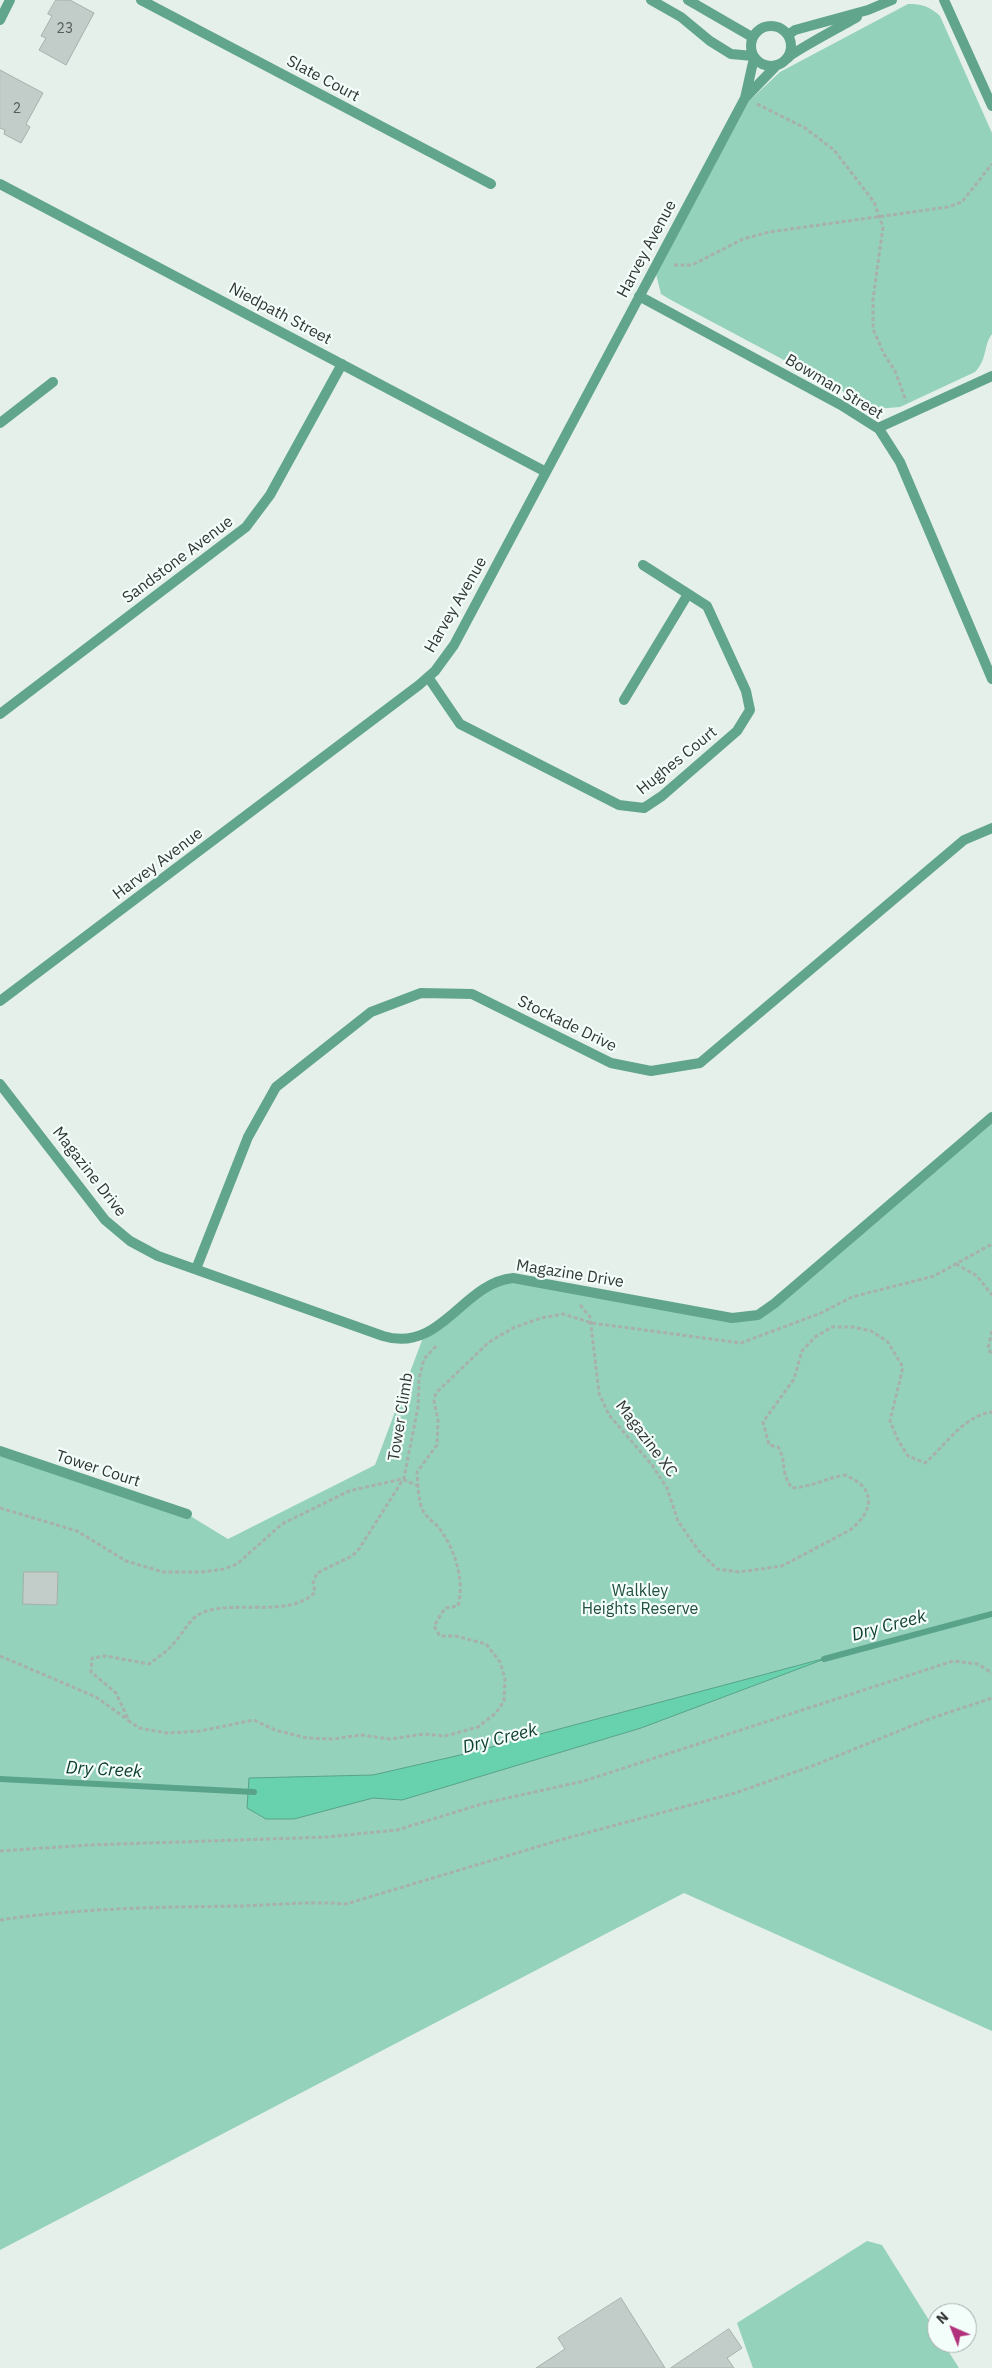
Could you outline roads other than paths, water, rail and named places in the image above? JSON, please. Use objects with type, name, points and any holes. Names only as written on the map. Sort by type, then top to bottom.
[{"type":"street","points":[[0,20],[10,0]]},
{"type":"street","name":"Slate Court","points":[[141,0],[491,184]]},
{"type":"street","points":[[651,0],[681,17],[710,41],[731,54],[754,57]]},
{"type":"street","points":[[688,0],[752,37]]},
{"type":"street","points":[[788,35],[795,30],[868,10],[892,0]]},
{"type":"street","points":[[944,0],[992,106]]},
{"type":"street","points":[[786,61],[792,47],[788,35],[779,27],[772,26],[757,31],[752,37],[750,46],[754,57],[763,65],[775,67],[786,61],[792,53],[804,48],[868,10]]},
{"type":"street","name":"Harvey Avenue","points":[[0,1001],[428,677],[454,645],[745,98],[754,57]]},
{"type":"street","name":"Harvey Avenue","points":[[745,98],[775,67]]},
{"type":"street","name":"Niedpath Street","points":[[0,184],[546,472]]},
{"type":"street","name":"Bowman Street","points":[[639,296],[841,405],[878,428],[900,462],[992,680]]},
{"type":"street","name":"Sandstone Avenue","points":[[0,714],[246,527],[270,495],[342,364]]},
{"type":"street","points":[[878,428],[992,376]]},
{"type":"street","points":[[0,423],[53,382]]},
{"type":"street","name":"Hughes Court","points":[[428,677],[460,724],[619,805],[644,808],[662,796],[737,731],[750,710],[746,691],[707,606],[643,565]]},
{"type":"street","points":[[624,700],[688,594]]},
{"type":"street","name":"Stockade Drive","points":[[196,1269],[248,1137],[276,1087],[371,1012],[421,993],[472,994],[611,1063],[651,1071],[700,1063],[964,840],[992,828]]},
{"type":"street","name":"Magazine Drive","points":[[0,1084],[105,1220],[119,1233],[146,1250],[196,1269],[384,1336],[403,1340],[424,1335],[492,1283],[513,1278],[732,1318],[758,1315],[775,1303],[992,1117]]},
{"type":"street","name":"Tower Court","points":[[0,1451],[187,1514]]},
{"type":"waterway","name":"Dry Creek","points":[[824,1659],[992,1614]]},
{"type":"waterway","name":"Dry Creek","points":[[0,1779],[254,1792]]},
{"type":"park label","name":"Walkley Heights Reserve","points":[[640,1600]]}]
